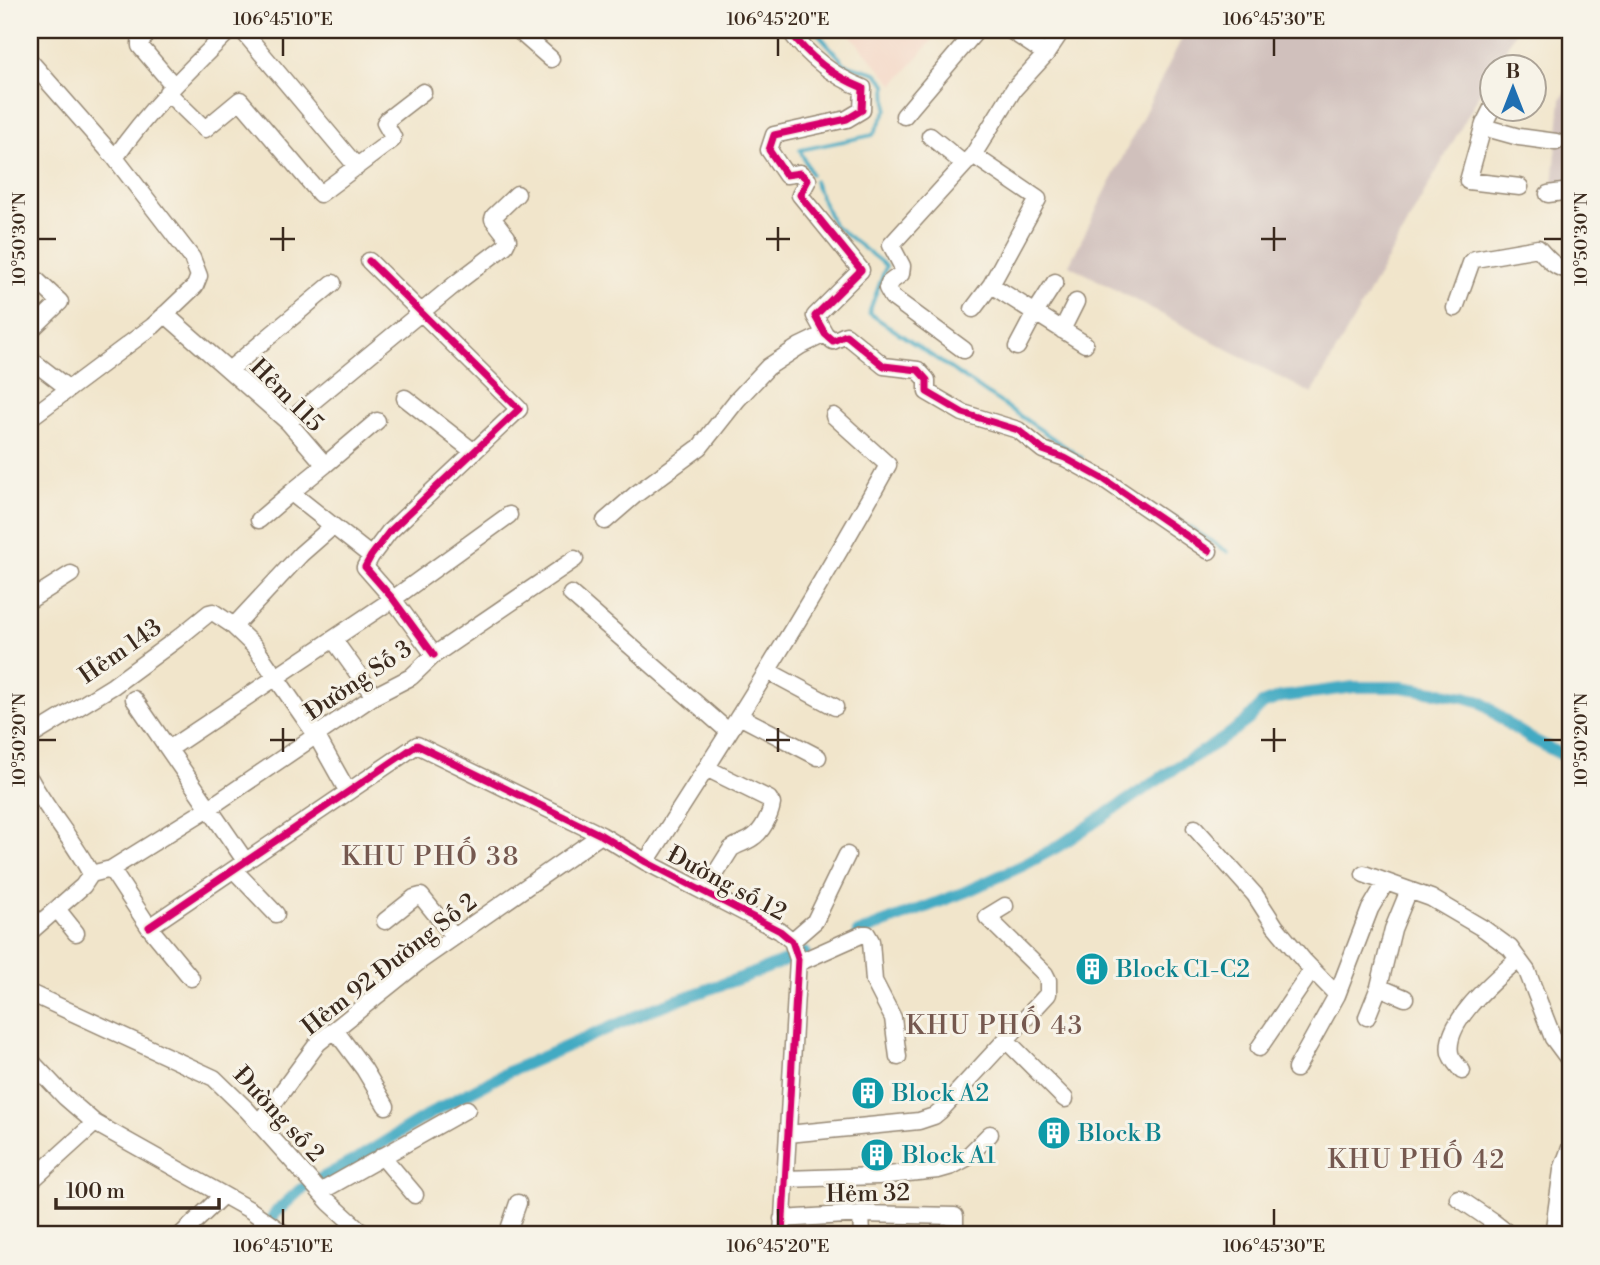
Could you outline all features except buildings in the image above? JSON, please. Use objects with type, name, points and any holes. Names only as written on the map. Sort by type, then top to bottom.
[{"type":"street","points":[[151,30],[140,42],[140,46],[170,89],[205,129],[240,100],[320,194],[392,140],[393,137],[385,124],[388,119],[423,92]]},
{"type":"street","points":[[115,158],[170,89],[230,30]]},
{"type":"street","points":[[242,30],[357,167]]},
{"type":"street","points":[[518,30],[551,58]]},
{"type":"street","points":[[789,30],[822,65],[846,81],[863,88],[862,110],[847,119],[774,135],[769,150],[786,175],[800,173],[808,180],[800,195],[861,270],[815,316],[825,334],[833,341],[846,335],[884,366],[918,370],[928,380],[928,392],[963,413],[1018,430],[1043,450],[1065,458],[1105,480],[1209,551]]},
{"type":"street","points":[[904,116],[977,30]]},
{"type":"street","points":[[1010,30],[1045,54]]},
{"type":"street","points":[[964,350],[892,297],[887,288],[888,283],[901,275],[902,266],[891,245],[968,160],[1014,89],[1062,30]]},
{"type":"street","points":[[30,61],[115,158],[158,212],[192,258],[199,276],[195,286],[153,326],[30,418]]},
{"type":"street","points":[[1485,122],[1468,181],[1520,187]]},
{"type":"street","points":[[1483,127],[1519,137],[1556,142]]},
{"type":"street","points":[[930,136],[1038,199],[974,310]]},
{"type":"street","points":[[1548,194],[1570,191]]},
{"type":"street","points":[[288,422],[507,244],[507,237],[493,219],[517,194]]},
{"type":"street","points":[[1454,308],[1471,263],[1475,259],[1538,248],[1564,270],[1570,269]]},
{"type":"street","points":[[369,261],[519,409],[389,532],[365,567],[393,599],[434,655]]},
{"type":"street","points":[[30,274],[60,302],[30,331]]},
{"type":"street","points":[[1017,347],[1055,282]]},
{"type":"street","points":[[229,370],[334,283]]},
{"type":"street","points":[[990,285],[1085,345]]},
{"type":"street","points":[[1062,330],[1076,302]]},
{"type":"street","name":"Hẻm 115","points":[[165,314],[288,422],[325,465],[377,421]]},
{"type":"street","points":[[606,522],[635,495],[700,447],[768,366],[825,334]]},
{"type":"street","points":[[30,359],[69,389]]},
{"type":"street","points":[[405,398],[474,452]]},
{"type":"street","points":[[646,862],[768,671],[858,521],[888,465],[834,416]]},
{"type":"street","points":[[259,520],[325,465]]},
{"type":"street","points":[[293,491],[294,495],[371,556]]},
{"type":"street","points":[[169,749],[393,599],[509,515]]},
{"type":"street","points":[[149,928],[348,792],[316,735],[254,646],[234,626],[301,554],[333,526]]},
{"type":"street","name":"Đường Số 3","points":[[91,874],[111,869],[209,808],[374,696],[411,677],[434,655],[575,559]]},
{"type":"street","points":[[30,600],[71,574]]},
{"type":"street","points":[[570,594],[729,732]]},
{"type":"street","name":"Hẻm 143","points":[[30,737],[113,686],[209,613],[216,613],[234,626]]},
{"type":"street","points":[[334,639],[374,696]]},
{"type":"street","points":[[768,671],[835,707]]},
{"type":"street","points":[[134,699],[209,808],[240,866],[276,914]]},
{"type":"street","points":[[739,716],[818,757]]},
{"type":"street","name":"Đường số 12","points":[[348,792],[417,745],[600,835],[646,862],[780,930],[792,941],[798,961],[782,1227]]},
{"type":"street","points":[[704,892],[731,849],[759,832],[772,804],[769,799],[706,768]]},
{"type":"street","points":[[30,779],[91,874],[83,886],[30,932]]},
{"type":"street","points":[[1195,828],[1255,895],[1275,926],[1312,970],[1337,995]]},
{"type":"street","name":"Hẻm 92 Đường Số 2","points":[[259,1124],[318,1044],[420,961],[600,835]]},
{"type":"street","points":[[792,941],[815,921],[847,855]]},
{"type":"street","points":[[111,869],[149,928],[191,978]]},
{"type":"street","points":[[1364,874],[1431,898],[1484,929],[1510,948],[1527,971],[1553,1038],[1570,1061]]},
{"type":"street","points":[[1367,1017],[1379,987],[1372,948],[1370,909],[1386,882]]},
{"type":"street","points":[[1296,1069],[1337,995],[1372,948],[1393,929],[1409,890]]},
{"type":"street","points":[[385,921],[414,898],[421,896],[454,937]]},
{"type":"street","points":[[788,1133],[919,1121],[940,1111],[1048,994],[1045,974],[987,917],[1005,906]]},
{"type":"street","points":[[57,909],[76,933]]},
{"type":"street","points":[[798,961],[867,934],[871,941],[874,981],[893,1018],[898,1057]]},
{"type":"street","points":[[1462,1071],[1450,1056],[1449,1049],[1456,1023],[1487,987],[1518,959]]},
{"type":"street","points":[[1259,1048],[1312,970]]},
{"type":"street","points":[[1379,987],[1405,998]]},
{"type":"street","name":"Đường số 2","points":[[30,993],[214,1078],[320,1192],[365,1235]]},
{"type":"street","points":[[335,1030],[364,1069],[386,1106]]},
{"type":"street","points":[[1006,1040],[1065,1098]]},
{"type":"street","points":[[30,1060],[65,1097],[95,1123],[223,1195],[284,1234]]},
{"type":"street","points":[[320,1192],[467,1109]]},
{"type":"street","points":[[30,1182],[95,1123]]},
{"type":"street","points":[[785,1179],[878,1177],[938,1170],[965,1159],[990,1134]]},
{"type":"street","points":[[1553,1235],[1562,1170],[1570,1148]]},
{"type":"street","points":[[382,1156],[415,1195]]},
{"type":"street","points":[[181,1235],[223,1195]]},
{"type":"street","points":[[1458,1198],[1510,1235]]},
{"type":"street","points":[[504,1235],[509,1232],[519,1203]]},
{"type":"street","points":[[861,1214],[862,1235]]},
{"type":"street","name":"Hẻm 32","points":[[782,1227],[861,1214],[955,1216],[955,1235]]},
{"type":"shaded area","points":[[846,30],[941,30],[894,85]]},
{"type":"shaded area","points":[[1186,30],[1516,30],[1504,52],[1478,52],[1478,97],[1312,394],[1069,265]]},
{"type":"shaded area","points":[[1570,86],[1570,190],[1554,189],[1561,99]]},
{"type":"waterway","points":[[811,174],[800,150],[873,135],[887,109],[886,84],[876,73],[845,64],[815,30]]},
{"type":"waterway","points":[[814,181],[833,224],[886,266],[869,313],[1082,458]]},
{"type":"waterway","points":[[1174,517],[1228,552]]},
{"type":"waterway","points":[[858,933],[965,892],[1059,846],[1224,738],[1248,720],[1262,704],[1281,697],[1354,687],[1402,687],[1465,697],[1481,702],[1511,726],[1570,759]]},
{"type":"waterway","points":[[263,1235],[276,1212],[300,1190],[438,1109],[508,1072],[655,1008],[805,953]]},
{"type":"cycle path","points":[[789,30],[822,64],[841,78],[863,88],[862,110],[847,119],[774,135],[769,150],[786,175],[800,173],[808,180],[800,195],[861,270],[815,316],[825,334],[833,341],[846,335],[884,366],[918,370],[927,380],[927,392],[963,413],[1018,430],[1043,450],[1065,458],[1105,480],[1209,551]]},
{"type":"cycle path","points":[[369,261],[519,409],[389,532],[365,567],[393,599],[434,655]]},
{"type":"cycle path","points":[[149,927],[417,745],[601,835],[646,862],[780,931],[792,941],[798,959],[782,1235]]},
{"type":"place","name":"Block C1-C2","points":[[1092,969]]},
{"type":"place","name":"Block A2","points":[[868,1093]]},
{"type":"place","name":"Block B","points":[[1054,1133]]},
{"type":"place","name":"Block A1","points":[[877,1155]]},
{"type":"district","name":"KHU PHỐ 38","points":[[431,856]]},
{"type":"district","name":"KHU PHỐ 43","points":[[995,1025]]},
{"type":"district","name":"KHU PHỐ 42","points":[[1417,1159]]}]
